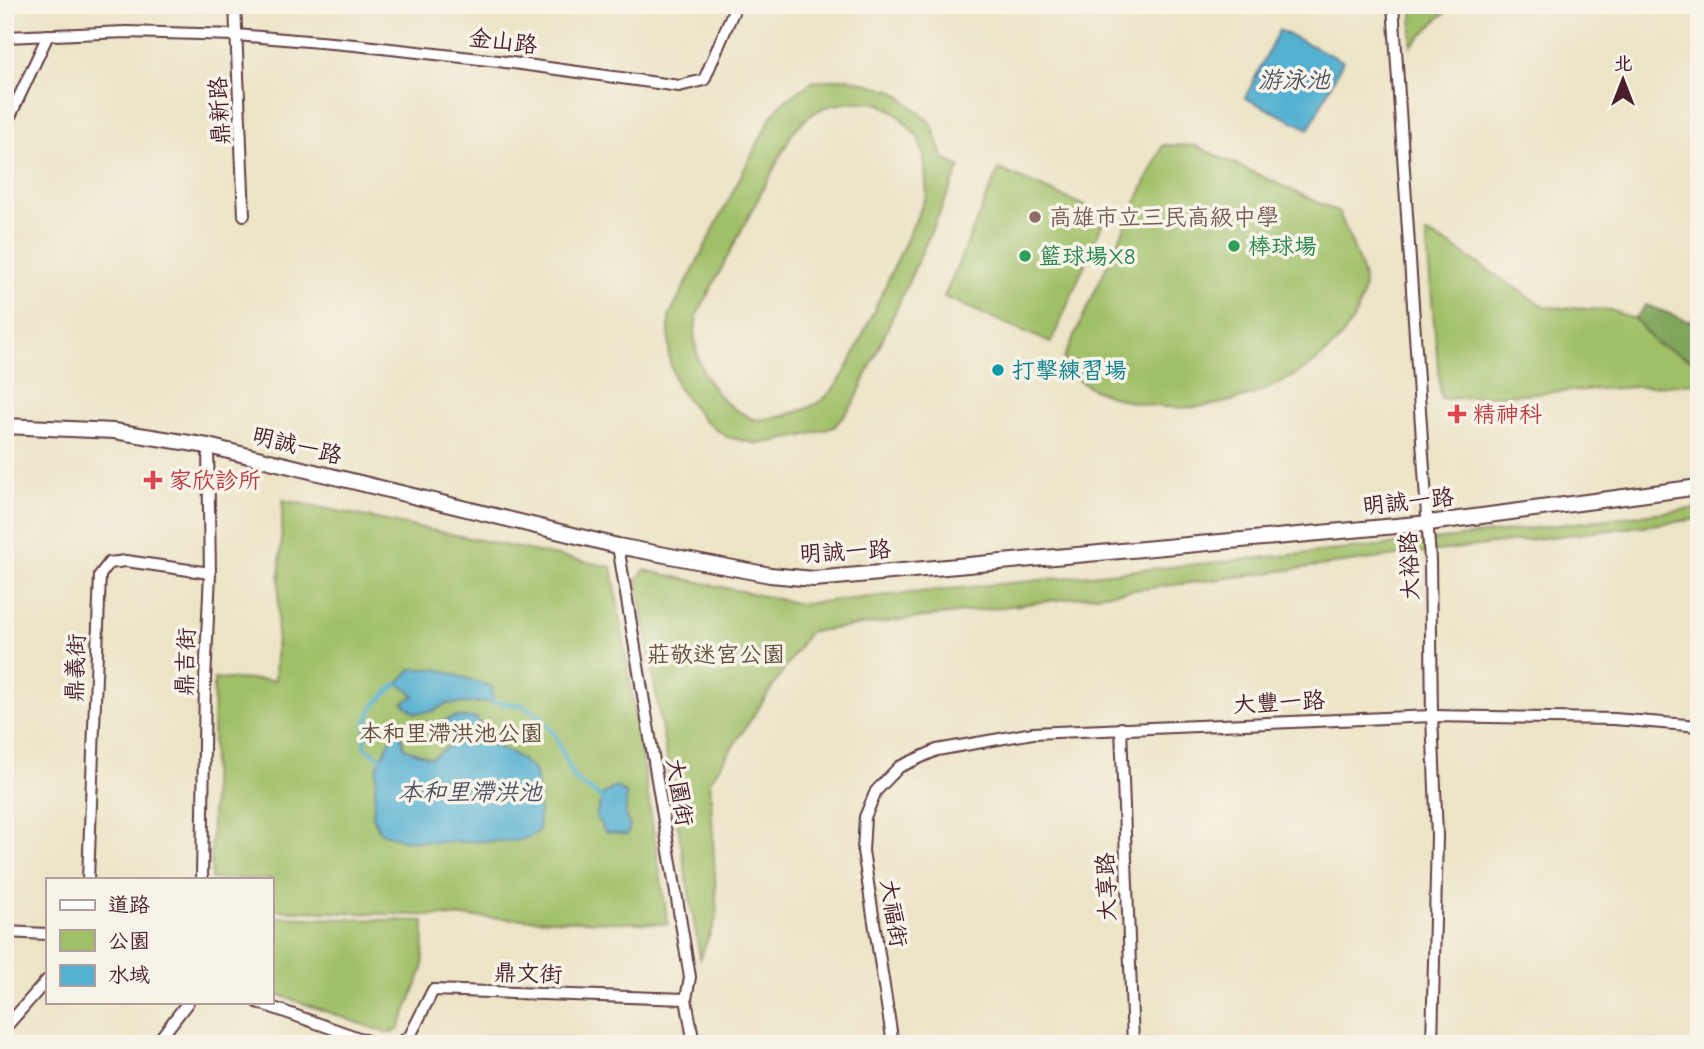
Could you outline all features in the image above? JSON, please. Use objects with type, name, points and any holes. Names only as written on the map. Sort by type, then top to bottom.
[{"type":"street","name":"鼎新路","points":[[234,5],[244,215]]},
{"type":"street","name":"金山路","points":[[5,37],[127,32],[236,35],[498,61],[679,86],[704,80],[736,5]]},
{"type":"street","name":"大裕路","points":[[1393,5],[1429,523],[1437,836],[1432,1044]]},
{"type":"street","points":[[5,127],[48,35]]},
{"type":"street","name":"明誠一路","points":[[5,426],[114,430],[208,446],[618,546],[770,575],[814,579],[1429,523],[1699,487]]},
{"type":"street","name":"鼎吉街","points":[[202,878],[205,681],[210,573],[208,446]]},
{"type":"street","name":"大園街","points":[[618,546],[690,977],[686,999],[694,1044]]},
{"type":"street","name":"鼎義街","points":[[88,878],[100,575],[109,563],[126,561],[210,573]]},
{"type":"street","name":"大豐一路","points":[[876,791],[899,767],[937,750],[1032,733],[1432,716],[1614,719],[1699,726]]},
{"type":"street","name":"大享路","points":[[1121,728],[1133,1044]]},
{"type":"street","name":"大福街","points":[[876,791],[865,817],[863,851],[894,1044]]},
{"type":"street","points":[[5,932],[46,934]]},
{"type":"street","points":[[5,1028],[46,981]]},
{"type":"street","name":"鼎文街","points":[[399,1044],[410,1037],[433,990],[686,999]]},
{"type":"street","points":[[156,1044],[186,1004]]},
{"type":"street","points":[[263,1004],[376,1044]]},
{"type":"green space","points":[[1413,5],[1456,5],[1411,46]]},
{"type":"green space","points":[[847,78],[894,91],[931,123],[944,159],[960,167],[854,403],[834,427],[759,444],[727,437],[704,421],[677,386],[669,359],[669,317],[772,115],[783,102],[812,82]],"holes":[[[854,102],[878,103],[895,112],[918,137],[924,156],[927,195],[850,363],[831,392],[815,404],[794,413],[768,419],[752,419],[726,402],[705,375],[695,342],[697,315],[793,132],[813,113],[827,107]]]},
{"type":"green space","name":"棒球場","points":[[1163,145],[1196,146],[1339,212],[1358,259],[1364,282],[1358,308],[1345,332],[1326,353],[1302,370],[1249,396],[1196,407],[1136,403],[1098,391],[1081,382],[1071,373],[1064,358]]},
{"type":"green space","name":"籃球場X8","points":[[999,169],[1106,215],[1051,343],[944,297]]},
{"type":"green space","points":[[1426,234],[1450,245],[1544,307],[1610,310],[1635,319],[1656,344],[1699,363],[1699,383],[1441,399]]},
{"type":"green space","points":[[1699,301],[1699,363],[1656,344],[1635,319],[1646,305],[1691,322]]},
{"type":"green space","name":"本和里滯洪池公園","points":[[283,500],[612,567],[668,924],[273,910],[273,878],[211,878],[214,679],[275,680]]},
{"type":"green space","name":"莊敬迷宮公園","points":[[1699,508],[1699,519],[809,632],[710,781],[717,916],[700,958],[637,580],[644,570],[800,604],[1409,543]]},
{"type":"green space","points":[[273,917],[424,921],[423,969],[399,1029],[392,1033],[273,993]]},
{"type":"water","name":"游泳池","points":[[1279,30],[1343,61],[1309,129],[1245,98]]},
{"type":"water","points":[[411,669],[438,669],[492,687],[493,702],[446,704],[433,711],[415,713],[403,703],[414,696],[407,688],[397,684]]},
{"type":"water","name":"本和里滯洪池","points":[[455,717],[476,718],[491,745],[512,753],[534,770],[539,794],[539,831],[515,841],[432,842],[403,840],[380,832],[373,817],[377,768],[399,723],[404,748],[431,758],[448,747],[449,734],[439,731],[440,722]]},
{"type":"water","points":[[616,787],[626,793],[626,818],[630,826],[627,835],[605,832],[596,816],[603,794]]},
{"type":"waterway","points":[[381,758],[365,747],[366,726],[375,705],[397,684]]},
{"type":"waterway","points":[[493,702],[522,705],[541,717],[556,737],[575,780],[602,798]]},
{"type":"place","name":"高雄市立三民高級中學","points":[[1035,217]]},
{"type":"place","name":"棒球場","points":[[1234,246]]},
{"type":"place","name":"籃球場X8","points":[[1025,256]]},
{"type":"place","name":"打擊練習場","points":[[998,370]]},
{"type":"place","name":"精神科","points":[[1457,414]]},
{"type":"place","name":"家欣診所","points":[[153,480]]}]
